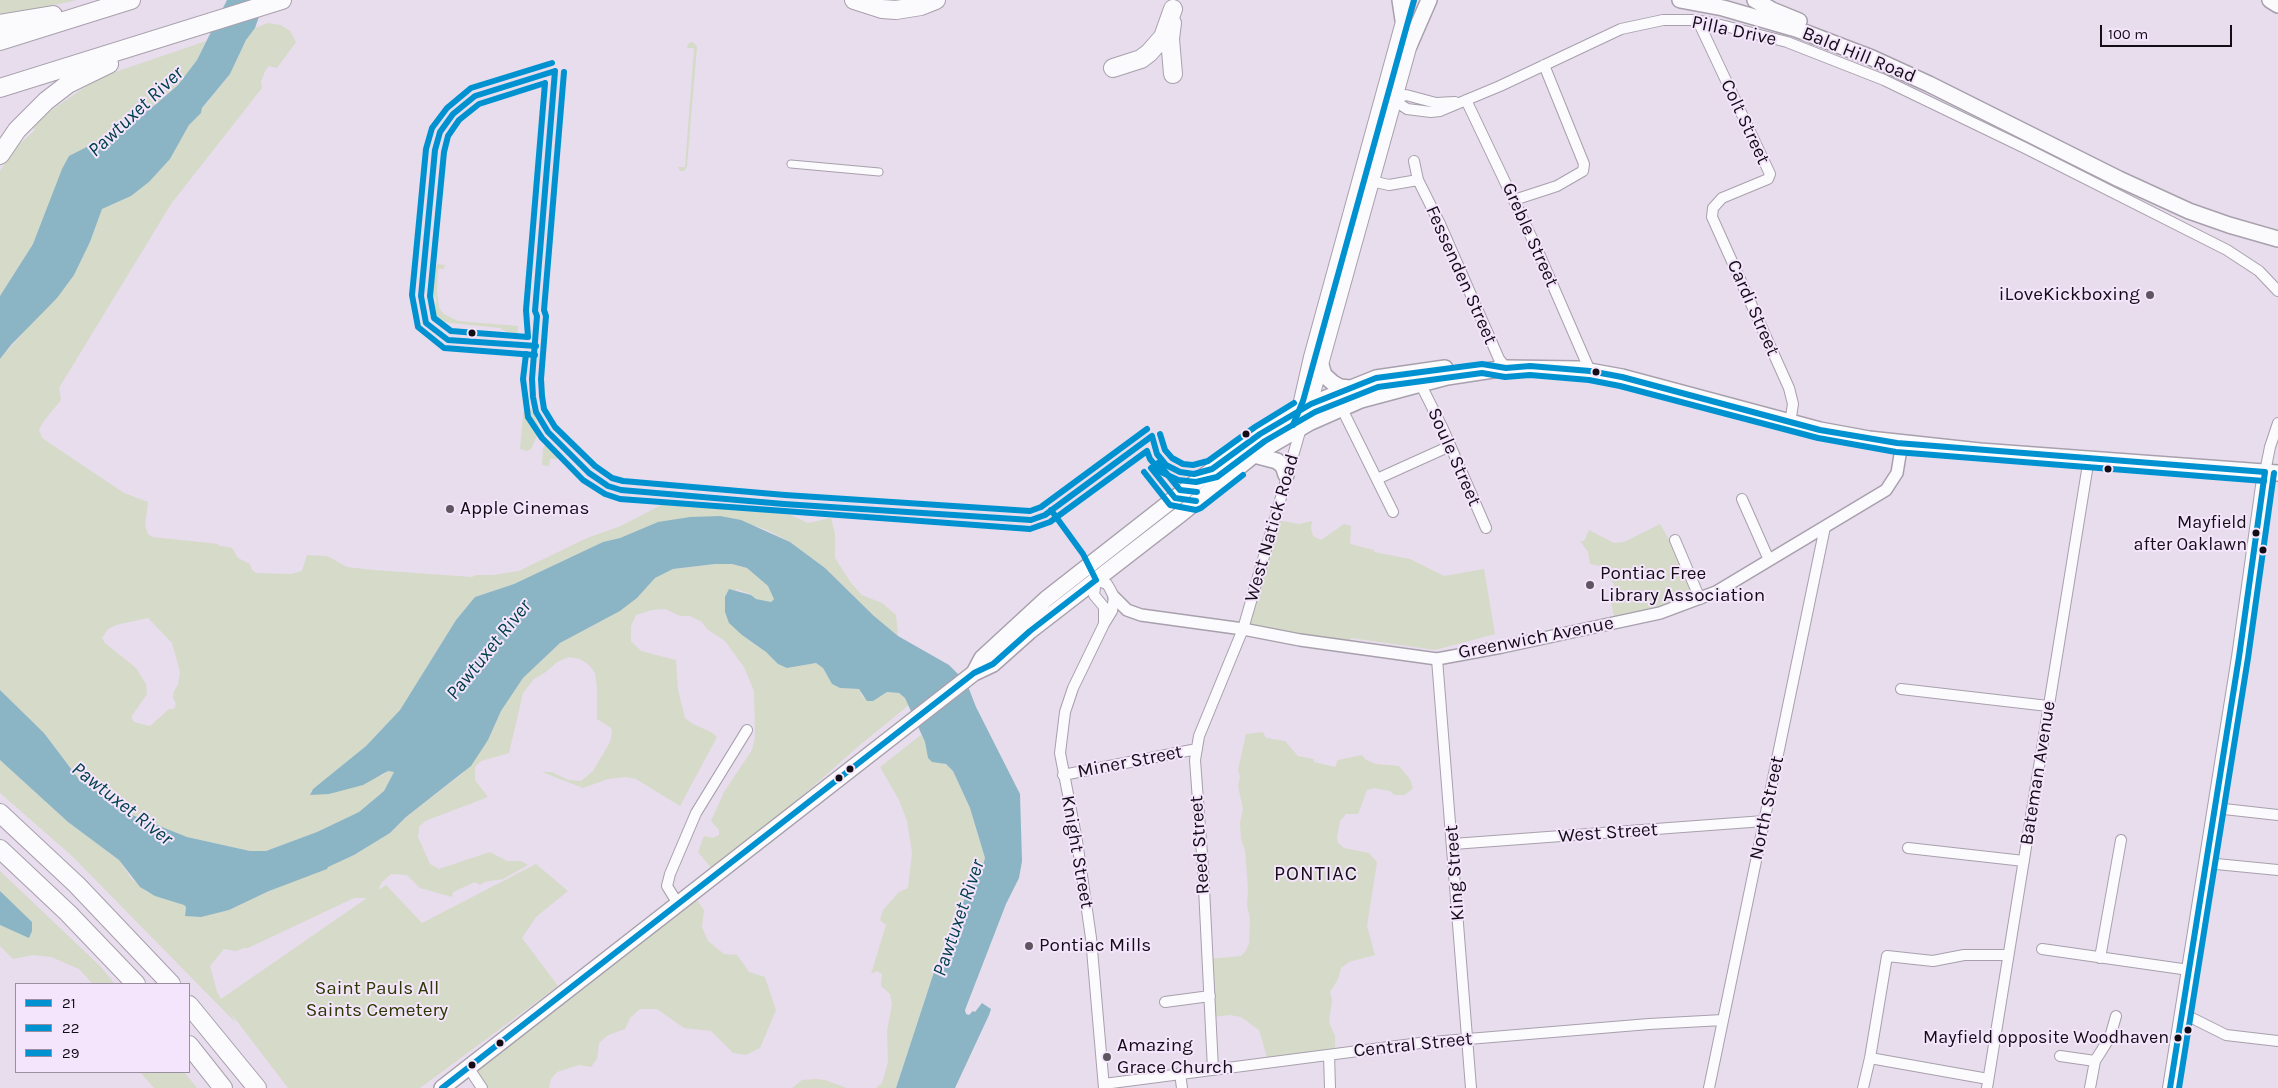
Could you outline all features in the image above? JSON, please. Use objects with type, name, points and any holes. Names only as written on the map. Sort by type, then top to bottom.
[{"type":"highway","points":[[0,88],[282,0]]},
{"type":"highway","points":[[854,0],[882,9],[896,10],[921,6],[936,0]]},
{"type":"highway","points":[[0,24],[124,2]]},
{"type":"highway","points":[[0,41],[124,2]]},
{"type":"highway","points":[[1113,68],[1141,59],[1149,53],[1163,37],[1173,5]]},
{"type":"highway","points":[[1173,5],[1170,39],[1173,74]]},
{"type":"highway","points":[[0,155],[26,120],[68,84],[179,32]]},
{"type":"highway","points":[[0,804],[44,853]]},
{"type":"highway","points":[[0,813],[109,917],[170,983]]},
{"type":"highway","points":[[0,849],[68,913],[135,983]]},
{"type":"highway","points":[[0,860],[68,913]]},
{"type":"highway","points":[[190,1006],[257,1088]]},
{"type":"highway","points":[[190,1046],[223,1088]]},
{"type":"main road","points":[[1400,0],[1403,20]]},
{"type":"main road","name":"West Natick Road","points":[[1305,407],[1321,365],[1371,181],[1403,20],[1409,0]]},
{"type":"main road","name":"West Natick Road","points":[[1301,428],[1311,357],[1389,97],[1409,46],[1422,0]]},
{"type":"main road","points":[[1409,46],[1429,0]]},
{"type":"main road","name":"Bald Hill Road","points":[[1680,0],[1723,8],[1796,29],[1872,58],[1929,84],[2028,141]]},
{"type":"main road","points":[[1755,0],[1772,10],[1880,58],[1929,84]]},
{"type":"main road","points":[[2270,0],[2277,2]]},
{"type":"main road","points":[[2028,141],[2189,211],[2276,239]]},
{"type":"main road","points":[[1092,573],[1212,469],[1260,434],[1305,407],[1376,378],[1482,364],[1506,368]]},
{"type":"main road","points":[[1321,365],[1324,375],[1340,388],[1350,388]]},
{"type":"main road","points":[[442,1088],[974,673],[982,658],[1025,617],[1092,573],[1254,455],[1301,428],[1361,400],[1420,383],[1506,368],[1530,366],[1590,371],[1630,379],[1790,423],[1820,430],[1902,443],[2272,472],[2214,808],[2170,1088]]},
{"type":"main road","points":[[1254,455],[1277,460],[1283,466],[1286,475]]},
{"type":"street","name":"Pilla Drive","points":[[1389,97],[1406,95],[1444,103],[1466,100],[1621,29],[1662,20],[1698,21],[1769,37],[1852,66],[2028,141]]},
{"type":"street","name":"Colt Street","points":[[1698,21],[1770,174],[1768,179],[1722,198]]},
{"type":"street","points":[[1514,200],[1557,186],[1580,174],[1583,168],[1575,141],[1544,65]]},
{"type":"street","name":"Greble Street","points":[[1466,100],[1537,249],[1590,371]]},
{"type":"street","name":"Bald Hill Road","points":[[2028,141],[2228,250],[2259,271],[2278,291]]},
{"type":"street","name":"Fessenden Street","points":[[1414,161],[1418,180],[1440,224],[1499,360],[1506,368]]},
{"type":"street","points":[[791,164],[879,172]]},
{"type":"street","points":[[1371,181],[1389,185],[1404,184],[1418,180]]},
{"type":"street","name":"Cardi Street","points":[[1722,198],[1713,208],[1712,220],[1789,388],[1793,404],[1790,423]]},
{"type":"street","name":"Soule Street","points":[[1422,387],[1486,528]]},
{"type":"street","points":[[1342,409],[1394,512]]},
{"type":"street","points":[[2272,472],[2270,447],[2278,423]]},
{"type":"street","name":"West Natick Road","points":[[1243,629],[1301,428]]},
{"type":"street","name":"Greenwich Avenue","points":[[1114,597],[1127,610],[1141,615],[1437,659],[1660,613],[1716,592],[1886,490],[1897,473],[1902,443]]},
{"type":"street","points":[[1377,479],[1450,446]]},
{"type":"street","name":"Bateman Avenue","points":[[1988,1083],[2089,458]]},
{"type":"street","points":[[1742,499],[1769,560]]},
{"type":"street","name":"North Street","points":[[1709,1088],[1825,528]]},
{"type":"street","points":[[1675,540],[1700,599]]},
{"type":"street","points":[[1092,573],[1107,584],[1114,597]]},
{"type":"street","points":[[1092,573],[1094,594],[1104,607],[1104,624]]},
{"type":"street","name":"Knight Street","points":[[1104,1086],[1091,938],[1077,841],[1060,753],[1065,712],[1076,681],[1112,611],[1114,597]]},
{"type":"street","name":"Reed Street","points":[[1213,1069],[1203,868],[1195,774],[1197,749],[1203,727],[1243,629]]},
{"type":"street","name":"King Street","points":[[1437,659],[1471,1088]]},
{"type":"street","points":[[1901,689],[2048,706]]},
{"type":"street","points":[[678,904],[667,886],[670,874],[696,812],[747,730]]},
{"type":"street","name":"Miner Street","points":[[1063,774],[1197,749]]},
{"type":"street","points":[[2214,808],[2278,815]]},
{"type":"street","name":"West Street","points":[[1453,844],[1764,821]]},
{"type":"street","points":[[2100,958],[2121,840]]},
{"type":"street","points":[[1908,848],[2024,861]]},
{"type":"street","points":[[2206,863],[2278,870]]},
{"type":"street","points":[[2042,949],[2189,970]]},
{"type":"street","points":[[1863,1088],[1870,1058],[1887,956],[1933,961],[1964,955],[2008,955]]},
{"type":"street","points":[[1165,1002],[1210,996]]},
{"type":"street","points":[[2182,1013],[2226,1035],[2278,1041]]},
{"type":"street","points":[[2090,1088],[2094,1061],[2110,1037],[2116,1016]]},
{"type":"street","name":"Central Street","points":[[1104,1086],[1180,1073],[1466,1039],[1723,1020]]},
{"type":"street","points":[[1329,1055],[1330,1088]]},
{"type":"street","points":[[2060,1056],[2094,1061]]},
{"type":"street","points":[[1870,1058],[1988,1083]]},
{"type":"street","points":[[468,1067],[482,1088]]},
{"type":"street","points":[[1180,1073],[1182,1088]]},
{"type":"green space","points":[[0,0],[77,0],[0,17]]},
{"type":"green space","points":[[268,23],[281,25],[290,31],[296,42],[277,68],[269,66],[266,69],[261,81],[262,88],[171,204],[59,388],[61,400],[43,422],[39,430],[42,438],[124,493],[148,502],[145,526],[148,534],[152,537],[219,544],[217,545],[232,548],[238,558],[250,564],[252,570],[256,573],[291,574],[302,571],[307,555],[327,556],[347,567],[373,570],[472,577],[519,571],[587,538],[621,526],[663,504],[786,513],[808,523],[831,518],[835,534],[835,558],[851,583],[862,595],[882,603],[896,615],[898,636],[874,616],[825,568],[790,542],[767,530],[755,526],[658,522],[620,538],[603,542],[514,584],[475,597],[456,620],[400,710],[366,746],[313,789],[310,794],[329,794],[383,775],[388,771],[394,772],[384,791],[359,812],[317,832],[266,851],[250,851],[187,837],[125,812],[78,778],[44,733],[0,690],[0,359],[74,275],[90,242],[102,209],[131,196],[149,182],[170,159],[189,125],[201,113],[202,109],[230,74],[246,40],[255,28]],"holes":[[[148,618],[172,643],[180,672],[178,685],[174,691],[173,698],[176,704],[174,709],[169,709],[150,726],[134,722],[131,717],[147,694],[146,684],[136,668],[105,643],[102,638],[108,629],[116,625]]]},
{"type":"green space","points":[[206,41],[197,60],[178,85],[155,105],[111,135],[43,224],[33,244],[0,296],[0,171],[13,150],[35,130],[30,125],[98,78]]},
{"type":"green space","points":[[691,42],[697,47],[687,166],[684,171],[680,171],[678,167],[685,167],[694,48],[687,48]]},
{"type":"green space","points":[[438,264],[445,265],[444,269],[438,269],[437,292],[439,308],[444,314],[458,321],[518,326],[517,338],[500,328],[442,322],[434,313],[436,297],[432,296],[434,268]]},
{"type":"green space","points":[[526,383],[528,402],[540,429],[531,449],[527,451],[520,449]]},
{"type":"green space","points":[[548,443],[557,448],[557,459],[550,459],[549,466],[542,465],[543,448]]},
{"type":"green space","points":[[1271,519],[1299,524],[1312,521],[1313,536],[1321,540],[1344,524],[1351,526],[1350,544],[1374,550],[1374,552],[1410,559],[1444,576],[1484,569],[1495,634],[1435,650],[1351,638],[1348,647],[1244,629]]},
{"type":"green space","points":[[1660,524],[1676,552],[1696,600],[1615,620],[1611,603],[1614,584],[1600,566],[1590,564],[1588,552],[1580,541],[1584,541],[1589,530],[1614,543],[1624,542]]},
{"type":"green space","name":"Saint Pauls All Saints Cemetery","points":[[715,564],[732,564],[747,568],[768,586],[774,599],[771,602],[756,599],[750,594],[736,589],[742,635],[766,652],[778,664],[787,668],[816,663],[823,668],[832,684],[840,688],[859,689],[863,697],[873,701],[887,692],[899,693],[909,705],[861,744],[725,864],[712,869],[698,852],[704,836],[713,838],[719,835],[719,830],[711,821],[724,792],[752,750],[755,737],[754,691],[744,667],[725,641],[707,629],[702,622],[690,616],[680,616],[665,609],[652,610],[636,615],[631,626],[631,641],[641,651],[676,660],[678,690],[685,718],[717,737],[680,806],[636,779],[626,777],[608,779],[583,788],[542,772],[552,772],[568,780],[581,781],[593,771],[610,742],[612,733],[611,728],[597,719],[595,673],[589,665],[580,659],[569,657],[557,662],[546,672],[534,679],[523,693],[509,753],[481,761],[475,767],[475,780],[488,797],[425,821],[419,827],[418,837],[430,864],[439,869],[490,852],[507,861],[521,861],[528,865],[503,879],[484,882],[480,885],[475,882],[453,892],[452,897],[420,888],[407,875],[391,874],[382,882],[378,890],[386,885],[422,923],[536,864],[568,891],[536,917],[522,938],[558,986],[420,1088],[288,1088],[230,1012],[236,1023],[72,856],[0,793],[0,760],[68,822],[119,860],[131,878],[147,892],[184,905],[186,907],[185,915],[229,910],[354,855],[390,833],[406,817],[462,774],[488,740],[501,711],[523,678],[560,643],[620,611],[637,598],[655,578],[673,569]],"holes":[[[354,898],[367,898],[221,999],[217,992],[210,966],[224,949],[236,951],[248,948]]]},
{"type":"green space","points":[[1263,732],[1266,738],[1285,741],[1298,756],[1314,759],[1314,762],[1335,767],[1338,760],[1362,755],[1366,760],[1376,764],[1399,766],[1410,779],[1413,788],[1405,795],[1394,795],[1390,791],[1374,788],[1367,790],[1358,814],[1346,814],[1340,821],[1337,837],[1338,843],[1344,848],[1369,853],[1377,862],[1367,926],[1375,955],[1349,962],[1341,968],[1338,979],[1330,992],[1332,1000],[1329,1022],[1335,1036],[1335,1054],[1269,1064],[1259,1030],[1241,1017],[1230,1015],[1213,1017],[1209,959],[1241,956],[1249,944],[1250,918],[1247,905],[1248,889],[1245,850],[1241,839],[1240,823],[1243,809],[1238,786],[1240,777],[1238,770],[1246,734]]},
{"type":"green space","points":[[921,735],[925,742],[928,758],[946,764],[953,771],[970,808],[985,858],[983,865],[969,886],[950,942],[934,972],[896,1088],[876,1088],[882,1083],[888,1062],[887,1031],[892,1004],[890,994],[881,986],[882,974],[877,971],[871,974],[886,925],[880,920],[883,910],[899,892],[908,888],[912,853],[907,821],[899,800],[880,767]]},
{"type":"green space","points":[[0,871],[100,966],[114,983],[92,983],[79,969],[51,957],[33,955],[13,959],[0,946],[0,925],[29,937],[0,891]]},
{"type":"green space","points":[[692,893],[704,910],[702,927],[708,941],[724,954],[737,955],[749,972],[765,977],[776,1010],[760,1048],[746,1055],[733,1053],[711,1031],[684,1028],[657,1009],[640,1009],[630,1018],[625,1029],[608,1035],[599,1043],[597,1059],[591,1067],[579,1065],[557,1072],[551,1079],[549,1088],[482,1088],[470,1064]]},
{"type":"green space","points":[[141,1073],[185,1073],[197,1088],[154,1088]]},
{"type":"green space","points":[[802,1080],[825,1080],[847,1088],[792,1088]]},
{"type":"water","points":[[227,0],[265,0],[255,28],[246,40],[230,74],[202,108],[201,113],[189,125],[170,159],[149,182],[131,196],[102,209],[90,242],[74,275],[57,298],[11,345],[0,359],[0,296],[33,244],[62,169],[69,156],[122,129],[155,105],[178,85],[197,60]]},
{"type":"water","name":"Pawtuxet River","points":[[720,516],[741,520],[790,542],[825,568],[874,616],[898,636],[949,665],[961,677],[969,689],[976,707],[1020,794],[1022,861],[1019,878],[1006,904],[965,1010],[966,1014],[969,1015],[973,1011],[975,1012],[982,1003],[991,1009],[955,1088],[896,1088],[934,972],[950,942],[969,886],[983,865],[985,858],[970,808],[953,771],[946,764],[932,762],[928,758],[925,742],[905,698],[899,693],[887,692],[873,701],[867,701],[859,689],[840,688],[832,684],[823,668],[816,663],[787,668],[778,664],[766,652],[729,623],[725,612],[725,597],[729,589],[751,595],[756,599],[771,602],[774,599],[768,586],[747,568],[732,564],[715,564],[673,569],[655,578],[637,598],[620,611],[560,643],[523,678],[501,711],[488,740],[471,766],[406,817],[390,833],[327,869],[269,891],[229,910],[201,917],[185,916],[186,907],[184,905],[155,896],[140,887],[119,860],[68,822],[0,760],[0,690],[44,733],[78,778],[125,812],[187,837],[250,851],[266,851],[317,832],[359,812],[384,791],[394,772],[388,771],[363,785],[329,794],[310,795],[313,789],[366,746],[400,710],[456,620],[475,597],[514,584],[603,542],[620,538],[658,522],[690,517]]},
{"type":"water","points":[[0,891],[32,922],[32,931],[29,938],[0,925]]},
{"type":"transit line","name":"29","points":[[1293,425],[1303,401],[1414,0]]},
{"type":"transit line","name":"29","points":[[535,355],[444,348],[418,327],[412,295],[426,149],[432,128],[447,108],[471,88],[552,63]]},
{"type":"transit line","name":"21","points":[[555,71],[535,311],[537,316],[532,379],[533,397],[536,412],[548,432],[589,473],[608,486],[621,490],[784,504],[1031,520],[1045,515],[1152,436]]},
{"type":"transit line","name":"21","points":[[536,346],[448,340],[426,323],[421,296],[435,150],[440,132],[453,114],[475,96],[555,71]]},
{"type":"transit line","name":"29","points":[[564,72],[544,310],[546,316],[541,379],[542,396],[544,409],[555,427],[595,466],[612,478],[623,481],[785,495],[1030,511],[1041,507],[1147,429]]},
{"type":"transit line","name":"22","points":[[545,83],[526,310],[528,337],[451,331],[434,318],[430,296],[444,152],[448,136],[459,120],[479,104],[545,83]]},
{"type":"transit line","name":"22","points":[[526,354],[523,379],[528,417],[542,438],[583,480],[605,494],[620,499],[1030,529],[1050,522],[1147,451],[1150,459],[1161,472],[1178,480],[1196,482],[1217,477],[1265,441],[1315,412],[1378,387],[1482,373],[1505,377],[1530,375],[1589,380],[1620,386],[1818,438],[1896,452],[2264,481]]},
{"type":"transit line","name":"21","points":[[1152,436],[1157,454],[1166,465],[1180,472],[1194,474],[1212,469],[1260,434],[1311,404],[1376,378],[1482,364],[1506,368],[1530,366],[1590,371],[1622,377],[1820,430],[1897,443],[2265,472]]},
{"type":"transit line","name":"29","points":[[1160,434],[1165,450],[1172,458],[1183,464],[1193,465],[1208,461],[1255,427],[1294,403]]},
{"type":"transit line","name":"29","points":[[1158,463],[1180,490],[1197,492]]},
{"type":"transit line","name":"21","points":[[1151,468],[1175,498],[1196,501]]},
{"type":"transit line","name":"22","points":[[1144,472],[1170,505],[1196,510],[1243,475]]},
{"type":"transit line","name":"21","points":[[2170,1088],[2239,657],[2265,472]]},
{"type":"transit line","name":"22","points":[[2179,1088],[2248,658],[2274,473]]},
{"type":"transit line","name":"21","points":[[1051,510],[1083,554],[1096,580]]},
{"type":"transit line","name":"21","points":[[442,1088],[974,673],[993,664],[1030,631],[1096,580]]},
{"type":"place","name":"iLoveKickboxing","points":[[2150,295]]},
{"type":"place","name":"Apple Cinemas","points":[[450,509]]},
{"type":"place","name":"Mayfield after Oaklawn","points":[[2256,533]]},
{"type":"place","name":"Pontiac Free Library Association","points":[[1590,585]]},
{"type":"place","name":"Pontiac Mills","points":[[1029,946]]},
{"type":"place","name":"Mayfield opposite Woodhaven","points":[[2178,1038]]},
{"type":"place","name":"Amazing Grace Church","points":[[1107,1057]]},
{"type":"district","name":"PONTIAC","points":[[1316,874]]}]
